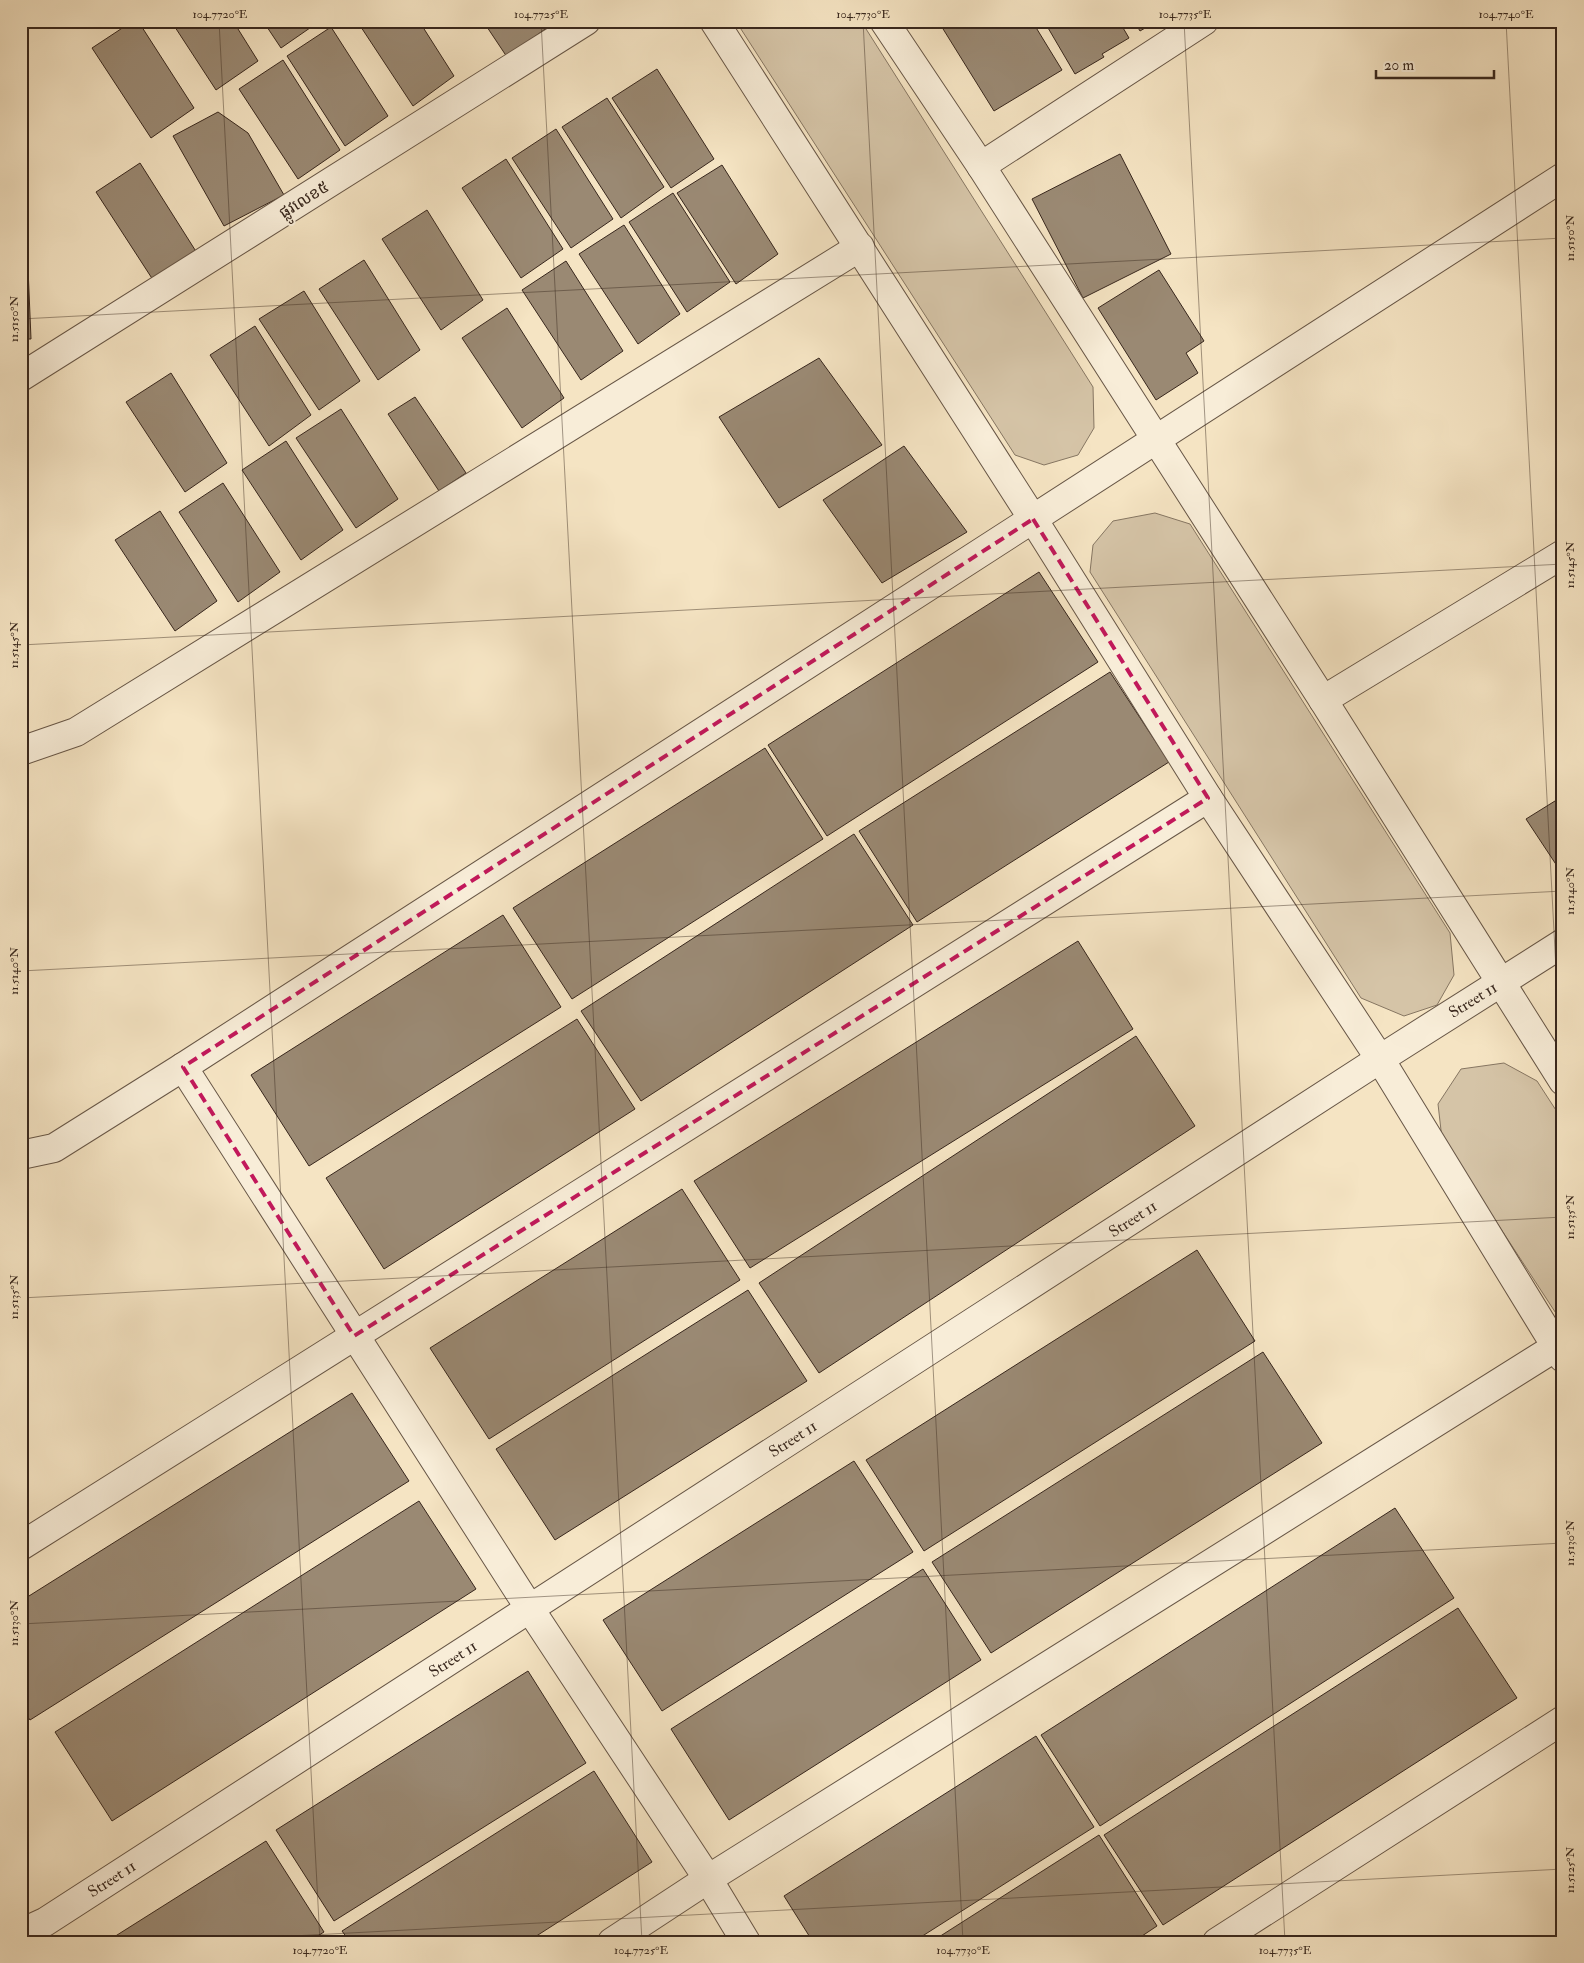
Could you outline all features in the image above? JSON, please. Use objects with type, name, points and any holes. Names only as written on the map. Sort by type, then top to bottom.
[{"type":"street","name":"ផ្លូវលេខ៥","points":[[21,377],[586,21]]},
{"type":"street","points":[[612,1942],[708,1880],[1559,1352],[1380,1059],[1208,798],[1033,519],[714,21]]},
{"type":"street","points":[[884,21],[981,166],[1323,700],[1563,1081]]},
{"type":"street","points":[[981,166],[1204,21]]},
{"type":"street","points":[[21,1155],[54,1148],[183,1067],[1563,177]]},
{"type":"street","points":[[21,751],[76,732],[860,247]]},
{"type":"street","points":[[1323,700],[1563,554]]},
{"type":"street","points":[[21,1546],[1208,798]]},
{"type":"street","name":"Street 11","points":[[21,1933],[45,1922],[1380,1059],[1563,943]]},
{"type":"street","points":[[183,1067],[354,1336],[708,1880],[746,1942]]},
{"type":"street","points":[[1217,1942],[1563,1720]]},
{"type":"highlighted area","points":[[1033,519],[1208,798],[354,1336],[183,1067]]},
{"type":"shaded area","points":[[739,21],[861,21],[1093,387],[1094,428],[1078,455],[1044,465],[1015,455],[739,26]]},
{"type":"shaded area","points":[[1155,513],[1190,524],[1450,933],[1454,975],[1437,1005],[1404,1016],[1361,998],[1090,572],[1093,545],[1113,521]]},
{"type":"shaded area","points":[[1504,1063],[1537,1081],[1563,1121],[1563,1324],[1442,1139],[1438,1104],[1461,1069]]},
{"type":"building","points":[[133,21],[138,21],[194,108],[151,138],[92,48]]},
{"type":"building","points":[[171,21],[233,21],[258,61],[216,90]]},
{"type":"building","points":[[263,21],[320,21],[281,48]]},
{"type":"building","points":[[357,21],[419,21],[454,76],[413,106]]},
{"type":"building","points":[[483,21],[545,21],[548,27],[507,57]]},
{"type":"building","points":[[945,21],[1032,21],[1062,70],[994,111],[940,24]]},
{"type":"building","points":[[1044,21],[1119,21],[1129,38],[1102,54],[1104,57],[1075,74]]},
{"type":"building","points":[[1134,21],[1157,21],[1140,31]]},
{"type":"building","points":[[331,27],[388,116],[345,146],[287,56]]},
{"type":"building","points":[[283,60],[340,150],[298,179],[239,89]]},
{"type":"building","points":[[657,69],[714,159],[671,188],[612,98]]},
{"type":"building","points":[[607,98],[664,187],[621,218],[562,127]]},
{"type":"building","points":[[21,102],[31,339],[21,339]]},
{"type":"building","points":[[218,112],[248,133],[284,195],[224,226],[173,136]]},
{"type":"building","points":[[556,129],[613,219],[571,248],[512,158]]},
{"type":"building","points":[[1120,154],[1171,254],[1083,298],[1032,199]]},
{"type":"building","points":[[506,159],[563,249],[521,278],[462,188]]},
{"type":"building","points":[[140,163],[197,253],[155,283],[96,192]]},
{"type":"building","points":[[722,165],[778,254],[736,284],[677,193]]},
{"type":"building","points":[[673,193],[730,282],[687,312],[629,222]]},
{"type":"building","points":[[427,210],[483,300],[441,330],[382,239]]},
{"type":"building","points":[[624,225],[680,314],[638,344],[579,254]]},
{"type":"building","points":[[364,260],[420,350],[378,380],[319,289]]},
{"type":"building","points":[[566,261],[623,351],[581,380],[522,290]]},
{"type":"building","points":[[1159,270],[1204,341],[1186,353],[1198,373],[1156,400],[1098,308]]},
{"type":"building","points":[[304,291],[360,381],[319,410],[259,319]]},
{"type":"building","points":[[507,308],[564,398],[522,428],[462,338]]},
{"type":"building","points":[[255,326],[311,415],[269,446],[210,355]]},
{"type":"building","points":[[819,358],[882,445],[779,508],[719,417]]},
{"type":"building","points":[[171,373],[227,463],[185,492],[126,402]]},
{"type":"building","points":[[415,397],[466,473],[439,491],[388,414]]},
{"type":"building","points":[[341,409],[398,499],[356,528],[296,438]]},
{"type":"building","points":[[286,441],[343,530],[301,560],[242,470]]},
{"type":"building","points":[[904,446],[967,532],[882,583],[823,500]]},
{"type":"building","points":[[223,483],[280,572],[238,602],[179,512]]},
{"type":"building","points":[[160,511],[217,601],[175,631],[115,540]]},
{"type":"building","points":[[1039,572],[1098,662],[827,836],[768,745]]},
{"type":"building","points":[[1110,672],[1169,762],[917,922],[859,831]]},
{"type":"building","points":[[765,748],[823,839],[572,999],[513,908]]},
{"type":"building","points":[[1563,796],[1563,875],[1526,819]]},
{"type":"building","points":[[854,834],[913,925],[641,1101],[581,1011]]},
{"type":"building","points":[[503,915],[561,1007],[309,1166],[251,1075]]},
{"type":"building","points":[[1078,941],[1133,1029],[750,1268],[694,1181]]},
{"type":"building","points":[[577,1019],[635,1109],[384,1269],[326,1178]]},
{"type":"building","points":[[1136,1036],[1195,1126],[819,1373],[759,1283]]},
{"type":"building","points":[[682,1189],[740,1280],[489,1439],[430,1348]]},
{"type":"building","points":[[1197,1250],[1255,1341],[924,1551],[866,1460]]},
{"type":"building","points":[[748,1290],[807,1381],[555,1540],[496,1449]]},
{"type":"building","points":[[1263,1352],[1322,1443],[991,1653],[932,1562]]},
{"type":"building","points":[[352,1393],[409,1481],[30,1720],[21,1707],[21,1601]]},
{"type":"building","points":[[854,1461],[913,1552],[662,1711],[603,1620]]},
{"type":"building","points":[[419,1501],[476,1589],[112,1821],[55,1732]]},
{"type":"building","points":[[1395,1508],[1454,1598],[1100,1826],[1041,1735]]},
{"type":"building","points":[[923,1569],[981,1660],[729,1820],[671,1729]]},
{"type":"building","points":[[1458,1608],[1517,1698],[1163,1925],[1104,1835]]},
{"type":"building","points":[[528,1671],[586,1763],[334,1921],[276,1830]]},
{"type":"building","points":[[1036,1736],[1094,1827],[913,1942],[813,1942],[784,1896]]},
{"type":"building","points":[[594,1771],[652,1862],[527,1942],[350,1942],[342,1931]]},
{"type":"building","points":[[1099,1835],[1157,1926],[1133,1942],[931,1942]]},
{"type":"building","points":[[266,1841],[324,1932],[308,1942],[106,1942]]}]
